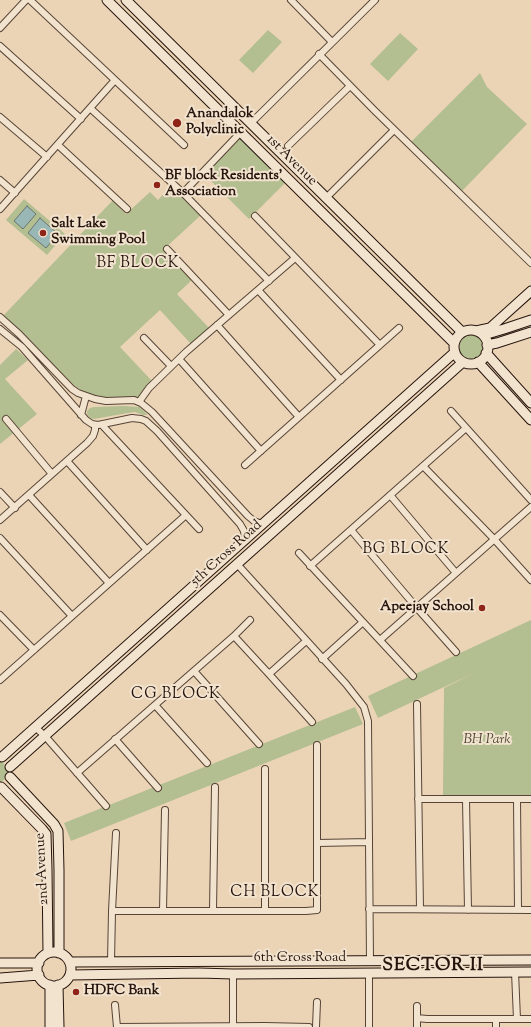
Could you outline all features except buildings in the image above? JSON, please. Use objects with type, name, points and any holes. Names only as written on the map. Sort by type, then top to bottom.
[{"type":"street","points":[[0,28],[26,0]]},
{"type":"street","points":[[30,0],[184,144]]},
{"type":"street","name":"1st Avenue","points":[[107,0],[241,132],[454,348]]},
{"type":"street","points":[[126,0],[462,332]]},
{"type":"street","points":[[291,0],[332,42]]},
{"type":"street","points":[[251,123],[375,0]]},
{"type":"street","points":[[0,46],[80,119]]},
{"type":"street","points":[[319,54],[394,130],[531,263]]},
{"type":"street","points":[[0,209],[115,80]]},
{"type":"street","points":[[288,146],[350,86]]},
{"type":"street","points":[[212,104],[221,94]]},
{"type":"street","points":[[90,108],[183,193],[269,281]]},
{"type":"street","points":[[0,117],[47,157]]},
{"type":"street","points":[[326,198],[394,130]]},
{"type":"street","points":[[183,193],[241,132]]},
{"type":"street","points":[[58,144],[127,209]]},
{"type":"street","points":[[0,180],[15,193]]},
{"type":"street","points":[[255,216],[380,345]]},
{"type":"street","points":[[166,249],[229,315]]},
{"type":"street","points":[[139,402],[171,366],[295,258]]},
{"type":"street","points":[[258,290],[341,380]]},
{"type":"street","points":[[479,333],[490,328],[531,291]]},
{"type":"street","points":[[0,317],[19,334],[72,389],[78,393],[106,401],[134,400],[152,412],[248,516],[254,521],[264,523]]},
{"type":"street","points":[[479,333],[504,329],[531,320]]},
{"type":"street","points":[[217,325],[299,417]]},
{"type":"street","points":[[245,465],[399,328]]},
{"type":"street","points":[[0,329],[22,347],[81,415],[92,424],[102,424],[132,418],[146,421],[157,431],[240,524],[244,531],[245,540]]},
{"type":"street","points":[[531,332],[497,343],[487,349],[481,360],[478,362],[463,362],[456,356],[454,348],[456,338],[462,332],[471,330],[479,333],[485,338],[487,349],[531,403]]},
{"type":"street","points":[[144,338],[171,366]]},
{"type":"street","name":"5th Cross Road","points":[[1,757],[264,523],[454,348]]},
{"type":"street","points":[[179,359],[261,451]]},
{"type":"street","name":"5th Cross Road","points":[[10,767],[463,362]]},
{"type":"street","points":[[478,362],[531,420]]},
{"type":"street","points":[[81,415],[86,396]]},
{"type":"street","points":[[451,411],[531,500]]},
{"type":"street","points":[[146,421],[152,412]]},
{"type":"street","points":[[6,419],[52,474]]},
{"type":"street","points":[[102,424],[199,529]]},
{"type":"street","points":[[0,520],[87,443],[93,436],[95,425]]},
{"type":"street","points":[[310,566],[466,428]]},
{"type":"street","points":[[68,461],[147,550]]},
{"type":"street","points":[[423,466],[494,539],[531,580]]},
{"type":"street","points":[[198,476],[205,470]]},
{"type":"street","points":[[0,492],[15,508]]},
{"type":"street","points":[[29,495],[109,583]]},
{"type":"street","points":[[390,495],[456,573]]},
{"type":"street","points":[[380,640],[531,507]]},
{"type":"street","points":[[0,680],[186,515]]},
{"type":"street","points":[[351,530],[456,652]]},
{"type":"street","points":[[0,538],[72,616]]},
{"type":"street","points":[[299,553],[413,676]]},
{"type":"street","points":[[237,564],[346,684],[364,707],[368,721],[370,961]]},
{"type":"street","points":[[188,591],[196,601]]},
{"type":"street","points":[[0,614],[34,650]]},
{"type":"street","points":[[76,773],[234,636],[250,620]]},
{"type":"street","points":[[322,659],[363,622]]},
{"type":"street","points":[[234,636],[312,722]]},
{"type":"street","points":[[270,674],[306,641]]},
{"type":"street","points":[[194,671],[259,744]]},
{"type":"street","points":[[417,704],[420,909]]},
{"type":"street","points":[[155,705],[207,763]]},
{"type":"street","points":[[35,727],[45,736],[106,806]]},
{"type":"street","points":[[115,739],[158,788]]},
{"type":"street","points":[[112,911],[317,910],[317,745]]},
{"type":"street","points":[[1,757],[10,767],[10,777],[1,787]]},
{"type":"street","points":[[265,911],[266,769]]},
{"type":"street","name":"2nd Avenue","points":[[10,777],[54,824],[58,831],[59,953]]},
{"type":"street","name":"2nd Avenue","points":[[1,787],[46,834],[48,870],[48,953]]},
{"type":"street","points":[[213,910],[215,787]]},
{"type":"street","points":[[418,799],[531,799]]},
{"type":"street","points":[[466,799],[468,910]]},
{"type":"street","points":[[517,799],[518,910]]},
{"type":"street","points":[[163,911],[165,810]]},
{"type":"street","points":[[111,962],[116,833]]},
{"type":"street","points":[[316,843],[369,842]]},
{"type":"street","points":[[369,909],[531,910]]},
{"type":"street","points":[[48,953],[59,953],[70,962],[71,972],[65,982],[54,985],[44,982],[40,978],[37,965],[43,956],[48,953]]},
{"type":"street","points":[[480,960],[480,973]]},
{"type":"street","name":"6th Cross Road","points":[[70,962],[531,960]]},
{"type":"street","points":[[199,961],[199,973]]},
{"type":"street","points":[[263,961],[264,974]]},
{"type":"street","points":[[334,961],[334,973]]},
{"type":"street","points":[[402,961],[403,973]]},
{"type":"street","points":[[0,963],[38,962]]},
{"type":"street","points":[[515,972],[516,1019]]},
{"type":"street","name":"6th Cross Road","points":[[70,974],[531,972]]},
{"type":"street","points":[[369,973],[369,1027]]},
{"type":"street","points":[[232,1026],[233,974]]},
{"type":"street","points":[[0,978],[39,975]]},
{"type":"street","points":[[50,1027],[54,985]]},
{"type":"street","points":[[54,985],[59,1027]]},
{"type":"street","points":[[316,1027],[317,1002]]},
{"type":"street","points":[[115,1006],[117,1027],[309,1027]]},
{"type":"street","points":[[417,1006],[417,1027]]},
{"type":"street","points":[[417,1018],[531,1019]]},
{"type":"street","points":[[457,1019],[458,1027]]},
{"type":"street","points":[[496,1019],[496,1027]]},
{"type":"green space","points":[[268,30],[282,42],[253,73],[239,60]]},
{"type":"green space","points":[[400,33],[418,49],[388,81],[370,64]]},
{"type":"green space","points":[[480,73],[487,87],[527,124],[462,191],[411,142]]},
{"type":"green space","points":[[240,137],[286,182],[249,219],[205,175]]},
{"type":"green space","points":[[172,185],[201,215],[163,250],[192,280],[177,294],[210,329],[191,344],[160,310],[120,347],[152,381],[142,397],[122,399],[105,398],[87,394],[76,387],[3,316],[113,200],[126,214],[150,192],[158,200]]},
{"type":"green space","points":[[24,199],[65,234],[47,255],[6,220]]},
{"type":"green space","points":[[471,335],[480,338],[483,347],[480,356],[471,359],[462,356],[459,347],[462,338]]},
{"type":"green space","points":[[16,349],[28,360],[5,379],[37,414],[0,444],[0,365]]},
{"type":"green space","points":[[94,407],[140,407],[147,414],[143,415],[135,412],[94,419],[90,418],[87,414],[87,411],[90,408]]},
{"type":"green space","name":"BH Park","points":[[531,620],[531,796],[443,795],[444,688],[474,673],[378,718],[368,696]]},
{"type":"green space","points":[[355,707],[363,724],[71,841],[64,823]]},
{"type":"green space","points":[[0,760],[4,764],[7,772],[4,780],[0,783]]},
{"type":"water","points":[[27,206],[36,214],[23,229],[14,221]]},
{"type":"water","name":"Salt Lake Swimming Pool","points":[[40,218],[58,234],[46,248],[28,233]]},
{"type":"place","name":"Anandalok Polyclinic","points":[[177,123]]},
{"type":"place","name":"BF block Residents' Association","points":[[157,185]]},
{"type":"place","name":"Salt Lake Swimming Pool","points":[[43,233]]},
{"type":"place","name":"Apeejay School","points":[[482,608]]},
{"type":"place","name":"HDFC Bank","points":[[76,992]]},
{"type":"district","name":"BF BLOCK","points":[[138,264]]},
{"type":"district","name":"BG BLOCK","points":[[406,550]]},
{"type":"district","name":"CG BLOCK","points":[[176,695]]},
{"type":"district","name":"CH BLOCK","points":[[275,893]]},
{"type":"district","name":"SECTOR II","points":[[433,967]]}]
